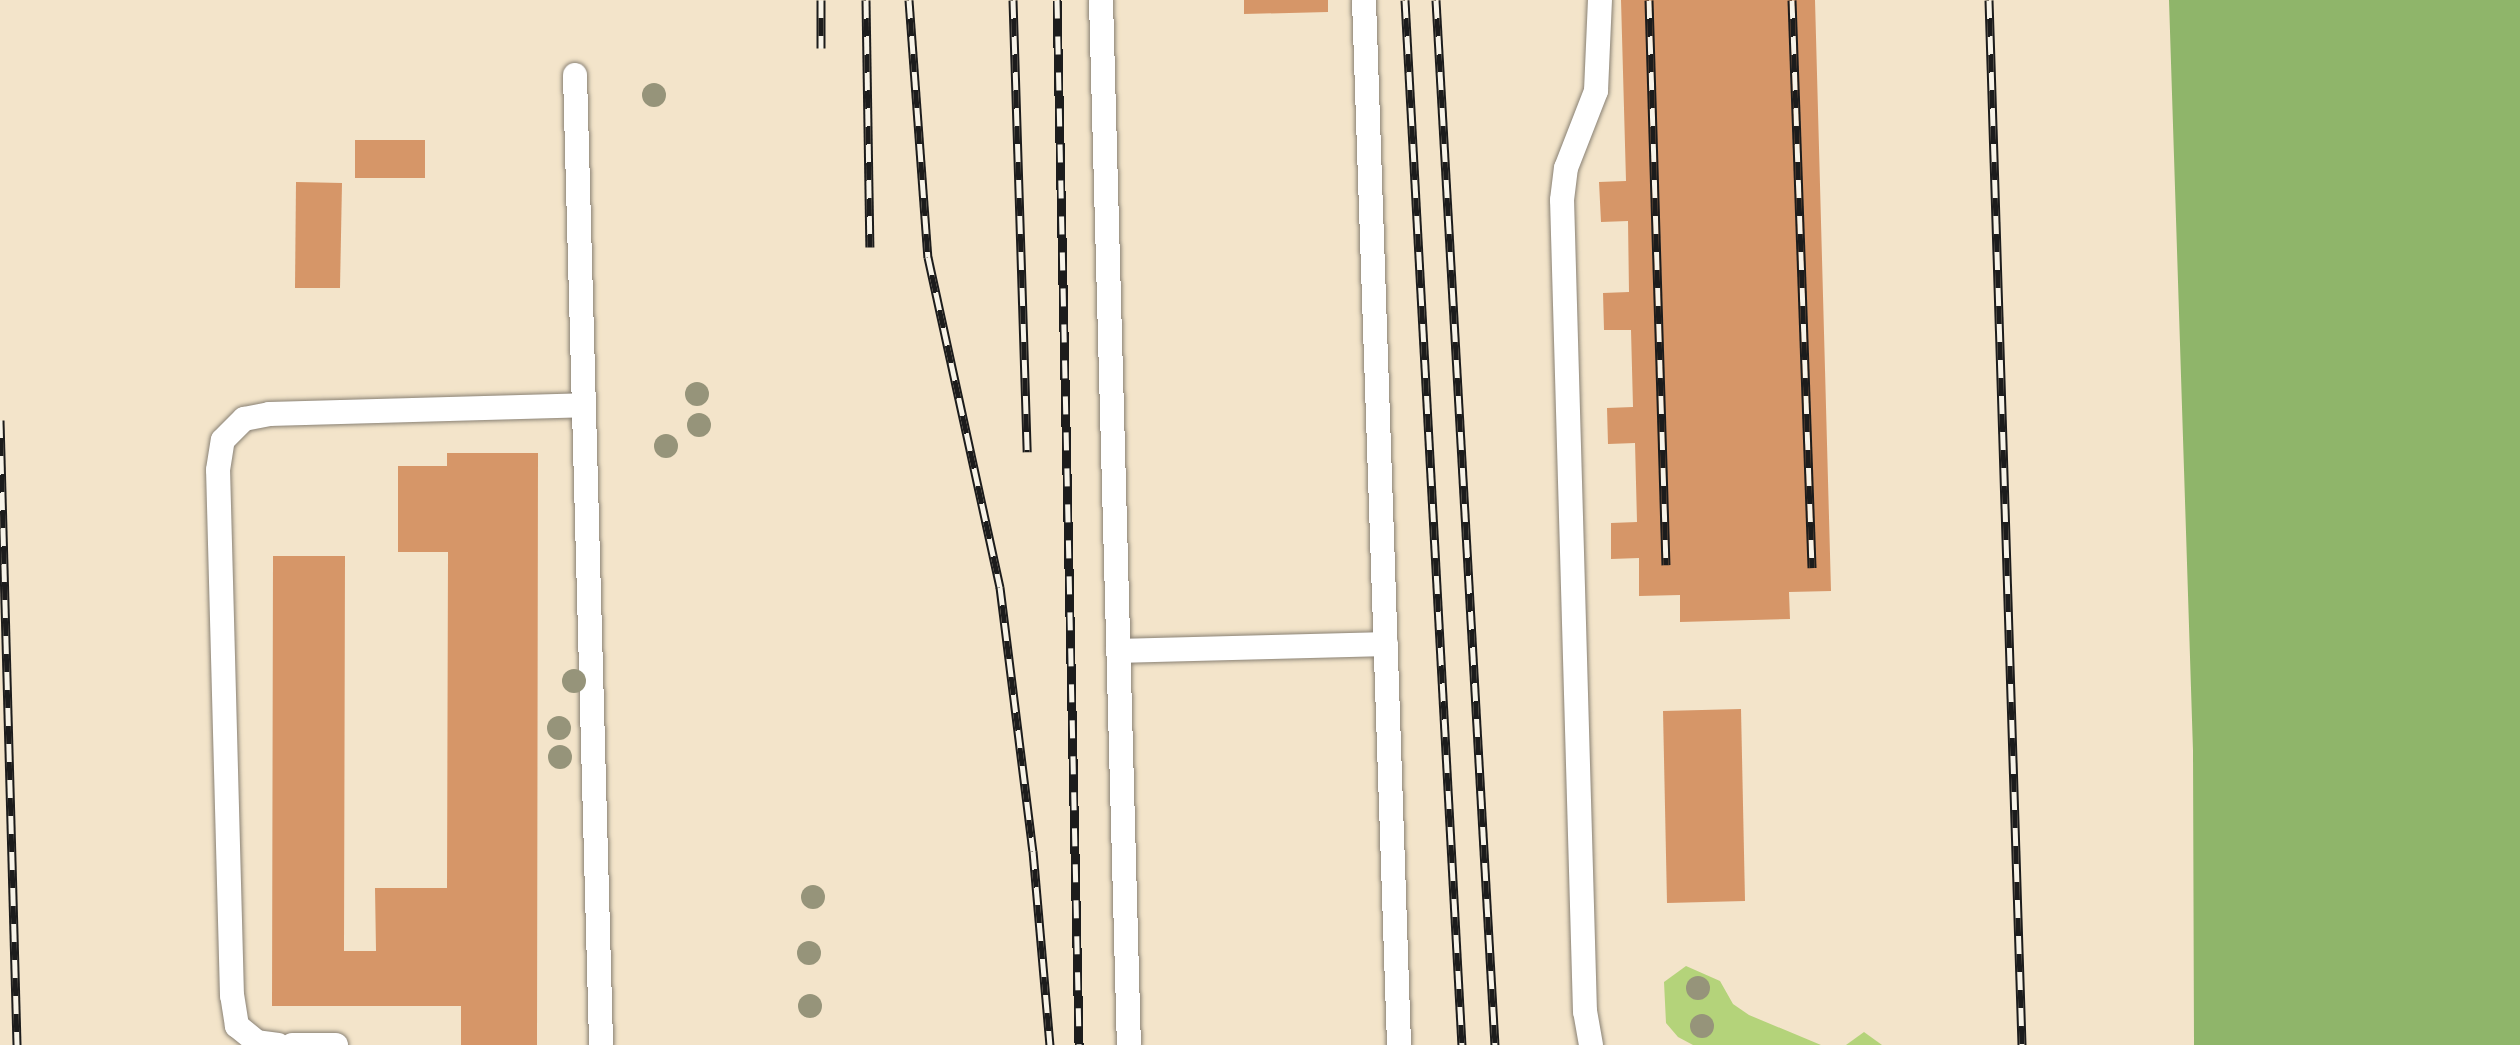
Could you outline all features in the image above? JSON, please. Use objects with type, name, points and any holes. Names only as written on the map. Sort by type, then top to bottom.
[{"type":"lane","points":[[1101,0],[1129,1045]]},
{"type":"lane","points":[[1364,0],[1399,1045]]},
{"type":"lane","points":[[1591,1045],[1585,1012],[1562,200],[1566,168],[1596,91],[1600,0]]},
{"type":"lane","points":[[575,75],[601,1045]]},
{"type":"lane","points":[[278,1045],[257,1042],[237,1026],[232,996],[218,470],[223,440],[244,419],[269,414],[584,405]]},
{"type":"lane","points":[[1118,651],[1386,644]]},
{"type":"lane","points":[[292,1045],[336,1045]]},
{"type":"green space","points":[[2169,0],[2520,0],[2520,1045],[2194,1045],[2193,751]]},
{"type":"green space","points":[[1686,966],[1720,981],[1733,1004],[1749,1015],[1821,1045],[1693,1045],[1678,1037],[1666,1023],[1664,982]]},
{"type":"green space","points":[[1864,1032],[1882,1045],[1846,1045]]},
{"type":"building","points":[[1244,0],[1328,0],[1328,12],[1244,14]]},
{"type":"building","points":[[1621,0],[1815,0],[1831,591],[1789,592],[1790,619],[1680,622],[1680,595],[1639,596],[1639,558],[1611,559],[1611,523],[1637,522],[1635,443],[1608,444],[1607,408],[1633,407],[1631,330],[1604,330],[1603,293],[1629,292],[1628,221],[1601,222],[1599,182],[1626,181]]},
{"type":"building","points":[[355,140],[425,140],[425,178],[355,178]]},
{"type":"building","points":[[296,182],[342,183],[340,288],[295,288]]},
{"type":"building","points":[[447,453],[538,453],[537,1045],[461,1045],[461,1006],[272,1006],[273,556],[345,556],[344,951],[376,951],[375,888],[447,888],[448,552],[398,552],[398,466],[447,466]]},
{"type":"building","points":[[1741,709],[1745,901],[1667,903],[1663,711]]},
{"type":"railway","points":[[821,0],[821,48]]},
{"type":"railway","points":[[866,0],[870,247]]},
{"type":"railway","points":[[909,0],[928,257],[1000,587],[1033,851],[1050,1045]]},
{"type":"railway","points":[[1013,0],[1027,452]]},
{"type":"railway","points":[[1057,0],[1079,1045]]},
{"type":"railway","points":[[1405,0],[1462,1045]]},
{"type":"railway","points":[[1436,0],[1495,1045]]},
{"type":"railway","points":[[1649,0],[1666,565]]},
{"type":"railway","points":[[1792,0],[1812,568]]},
{"type":"railway","points":[[1989,0],[2022,1045]]},
{"type":"railway","points":[[0,420],[17,1045]]}]
